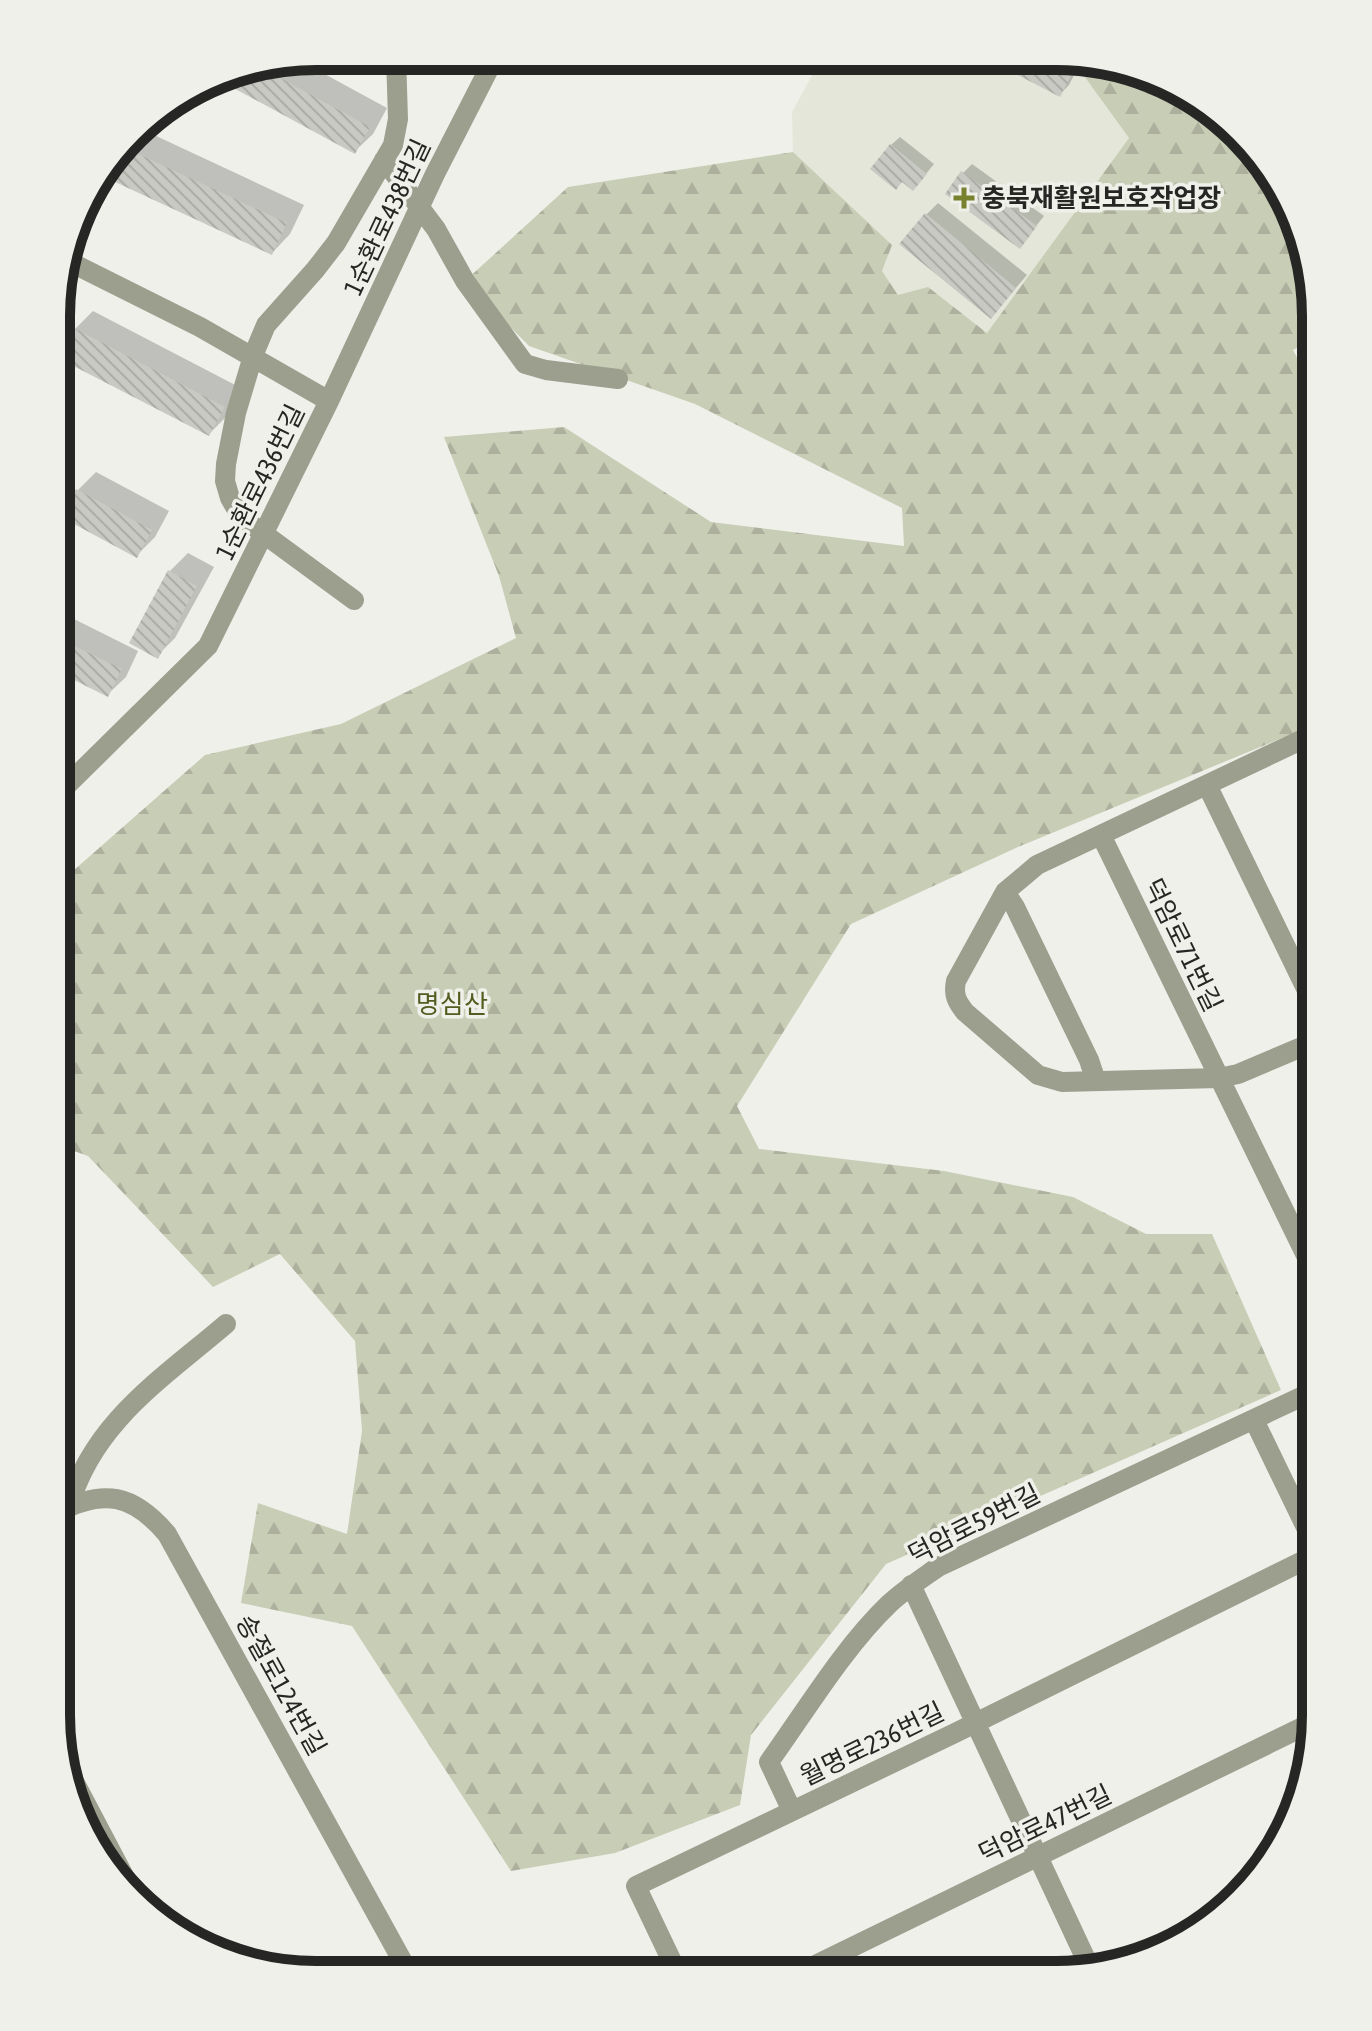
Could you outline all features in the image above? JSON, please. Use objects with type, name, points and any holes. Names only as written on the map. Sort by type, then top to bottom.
[{"type":"street","points":[[354,600],[241,517],[225,481],[236,413],[266,325],[336,243],[393,145],[398,119],[396,71]]},
{"type":"street","name":"1순환로438번길","points":[[329,401],[420,206],[488,71]]},
{"type":"street","points":[[384,160],[436,229],[465,281],[525,364],[546,370],[618,379]]},
{"type":"street","name":"1순환로436번길","points":[[70,778],[208,646],[329,401],[200,327],[76,265]]},
{"type":"street","points":[[1301,1047],[1238,1074],[1219,1078],[1062,1082],[1038,1075],[958,1004],[954,991],[956,981],[1005,892],[1017,879],[1037,865],[1302,740]]},
{"type":"street","points":[[1207,785],[1302,979]]},
{"type":"street","name":"덕암로71번길","points":[[1101,835],[1219,1078]]},
{"type":"street","points":[[1005,892],[1089,1060],[1096,1081]]},
{"type":"street","points":[[1219,1078],[1301,1246]]},
{"type":"street","points":[[70,1494],[80,1472],[118,1416],[226,1324]]},
{"type":"street","name":"덕암로59번길","points":[[792,1811],[769,1762],[845,1656],[887,1606],[911,1585],[938,1567],[1301,1397]]},
{"type":"street","points":[[1254,1420],[1301,1517]]},
{"type":"street","name":"송절로124번길","points":[[70,1508],[94,1499],[113,1498],[131,1503],[150,1514],[167,1534],[402,1961]]},
{"type":"street","name":"월명로236번길","points":[[672,1961],[636,1886],[974,1724],[1301,1562]]},
{"type":"street","name":"월명로236번길","points":[[911,1585],[1086,1959]]},
{"type":"street","name":"덕암로47번길","points":[[824,1961],[1301,1728]]},
{"type":"street","points":[[93,1817],[107,1844]]},
{"type":"shaded area","name":"충북재활원보호작업장","points":[[815,70],[1081,72],[1129,138],[988,333],[928,288],[898,295],[882,271],[892,245],[793,152],[792,112]]},
{"type":"green space","name":"명심산","points":[[1081,72],[1119,78],[1150,89],[1206,121],[1251,166],[1269,193],[1294,253],[1302,316],[1302,345],[1293,350],[1302,367],[1302,730],[1018,847],[851,924],[737,1106],[759,1149],[944,1171],[1073,1197],[1146,1234],[1212,1234],[1281,1390],[886,1564],[751,1735],[740,1805],[615,1853],[511,1871],[352,1626],[241,1603],[258,1503],[347,1534],[362,1431],[355,1341],[280,1254],[213,1287],[88,1156],[70,1150],[70,874],[205,755],[341,724],[516,638],[499,576],[444,437],[564,427],[711,522],[904,546],[902,508],[695,404],[529,346],[465,281],[568,187],[793,152],[892,245],[882,271],[898,295],[928,287],[987,333],[1129,138]]},
{"type":"building","points":[[1009,70],[1059,70],[1071,76],[1060,97]]},
{"type":"building","points":[[273,74],[370,127],[355,154],[230,86]]},
{"type":"building","points":[[890,144],[927,174],[913,191],[902,182],[896,190],[870,169]]},
{"type":"building","points":[[133,152],[287,223],[272,255],[112,180]]},
{"type":"building","points":[[961,171],[1037,226],[1020,249],[945,194]]},
{"type":"building","points":[[925,213],[1016,288],[991,319],[899,244]]},
{"type":"building","points":[[74,328],[225,407],[209,436],[70,364],[70,336]]},
{"type":"building","points":[[76,489],[152,530],[137,558],[70,522],[70,500]]},
{"type":"building","points":[[168,570],[197,586],[158,659],[129,643]]},
{"type":"building","points":[[70,644],[122,669],[108,697],[70,678]]},
{"type":"place","name":"충북재활원보호작업장","points":[[964,198]]}]
